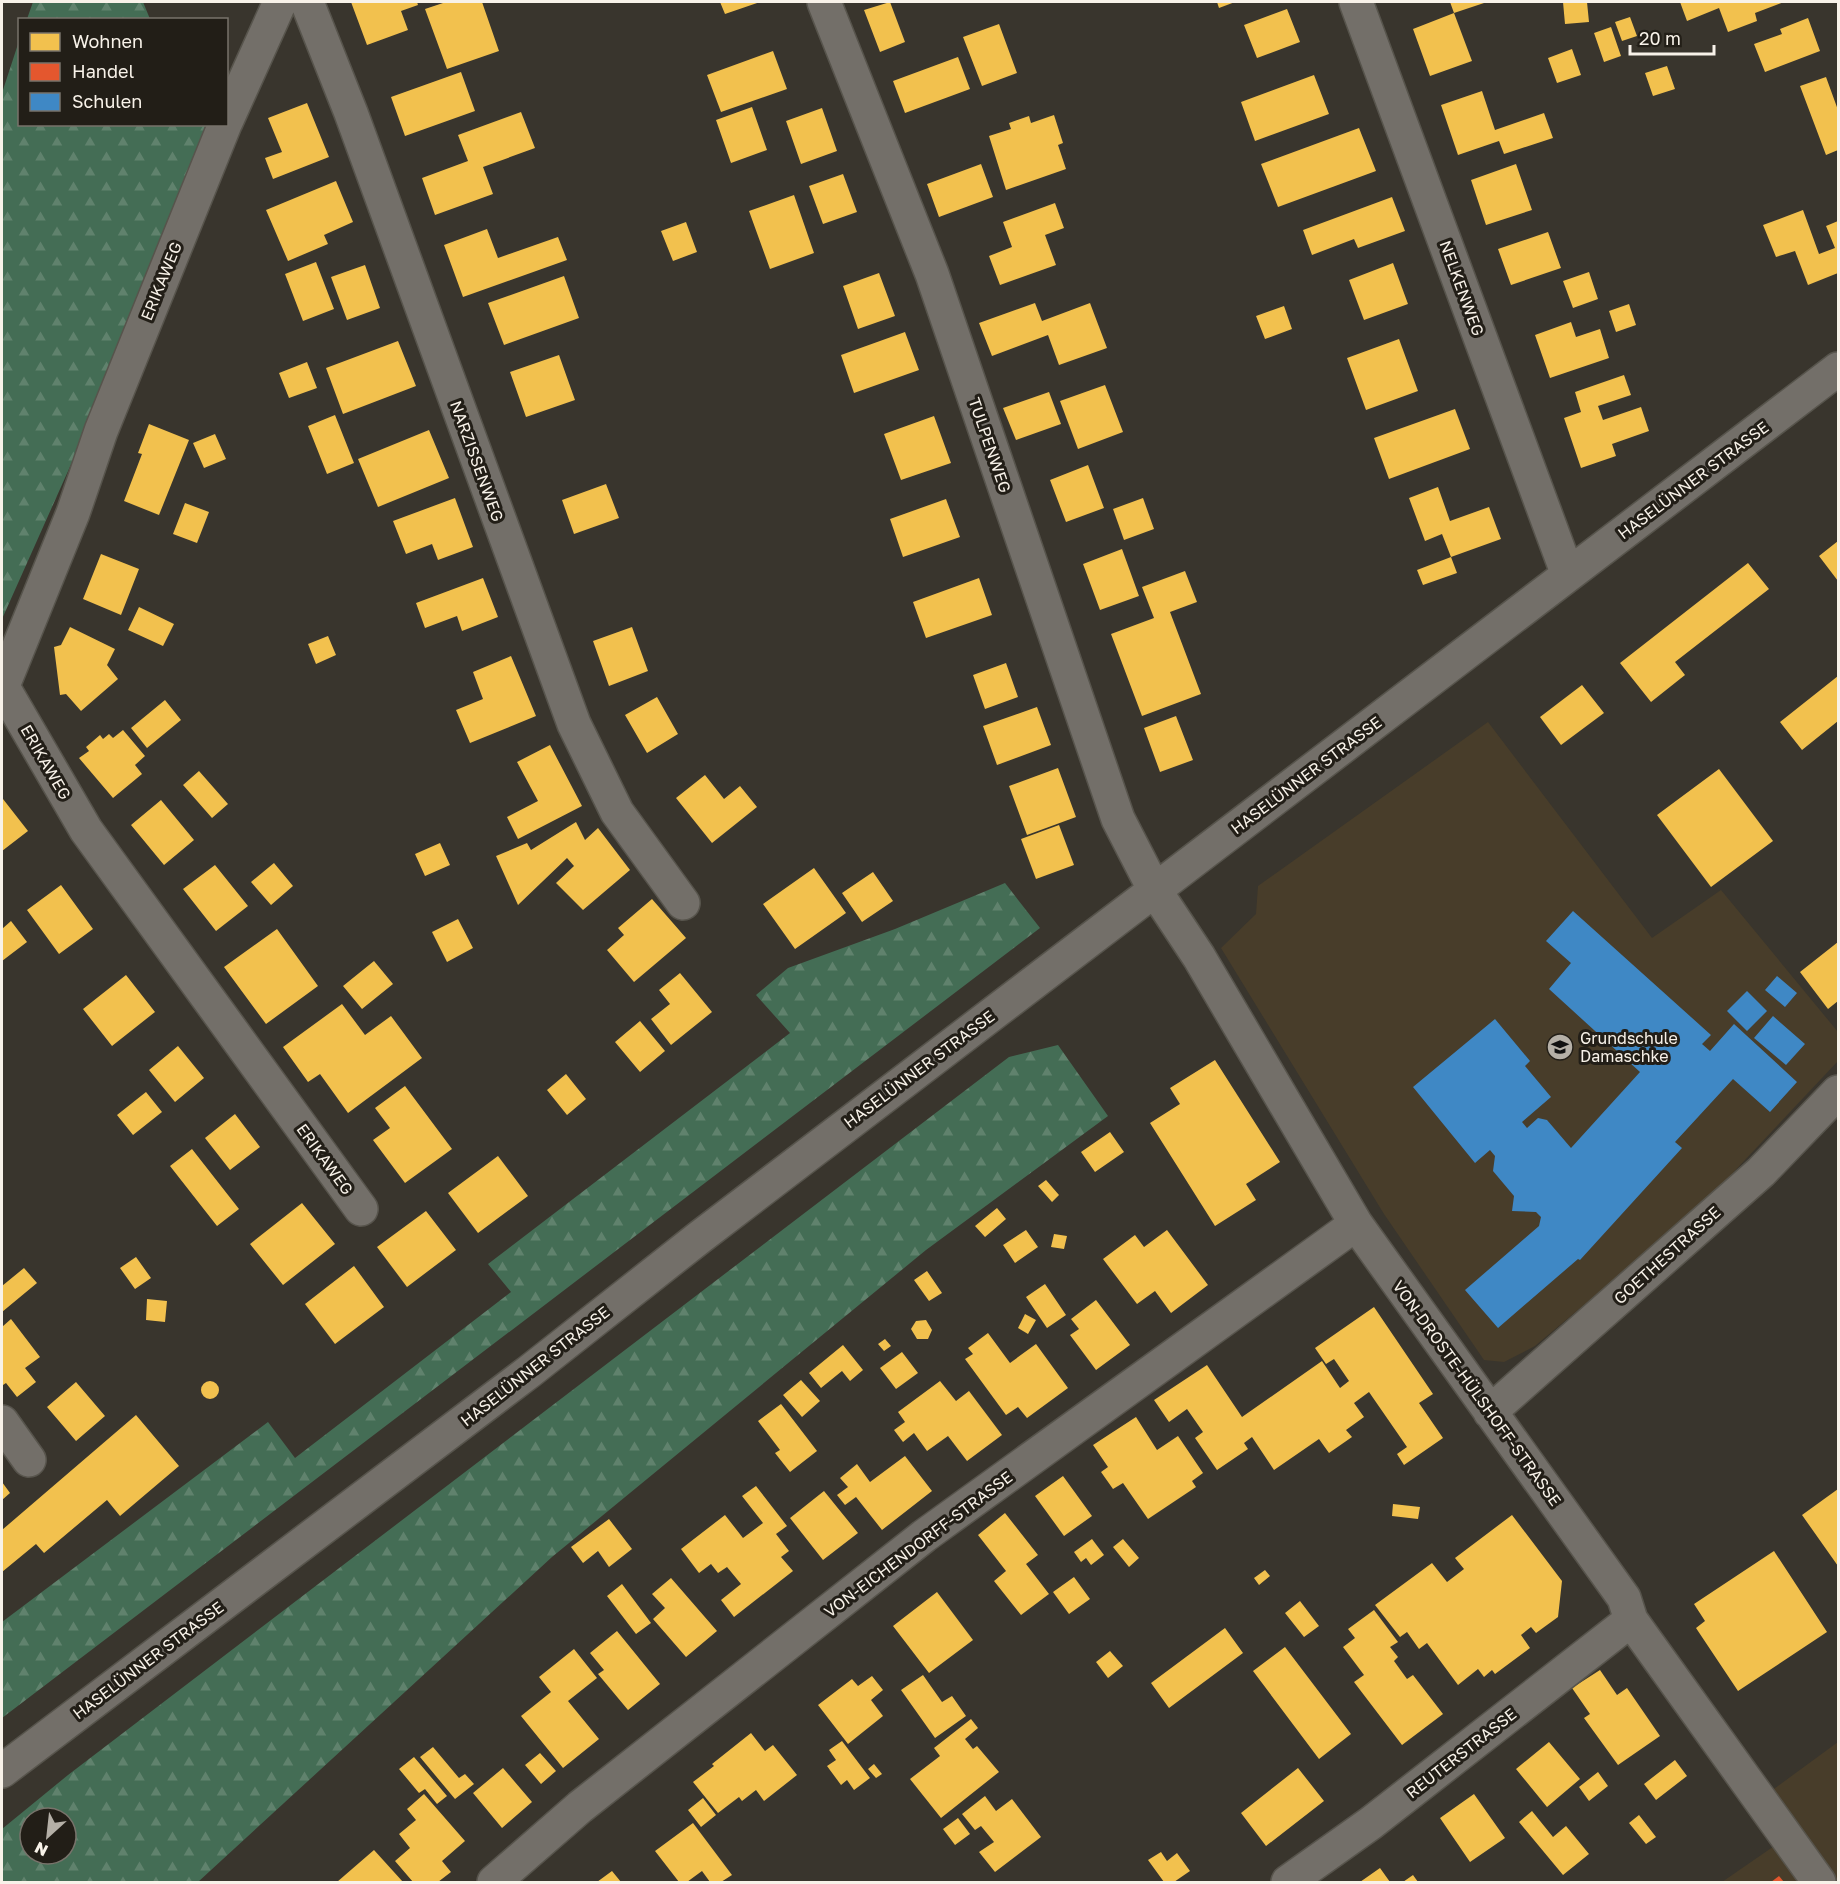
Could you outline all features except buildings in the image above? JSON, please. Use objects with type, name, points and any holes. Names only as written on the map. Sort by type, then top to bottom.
[{"type":"street","name":"ERIKAWEG","points":[[228,119],[280,2]]},
{"type":"street","name":"NARZISSENWEG","points":[[307,2],[351,113],[574,724],[617,812],[683,903]]},
{"type":"street","name":"TULPENWEG","points":[[824,2],[932,273],[1118,819],[1154,889]]},
{"type":"street","name":"NELKENWEG","points":[[1356,2],[1568,575]]},
{"type":"street","name":"ERIKAWEG","points":[[225,126],[101,431],[73,513],[2,688],[86,830],[361,1209]]},
{"type":"street","name":"HASELÜNNER STRASSE","points":[[2,1771],[530,1371],[700,1237],[1154,889],[1839,369]]},
{"type":"street","name":"VON-DROSTE-HÜLSHOFF-STRASSE","points":[[1154,889],[1199,957],[1356,1224],[1624,1598],[1631,1620],[1819,1882]]},
{"type":"street","name":"GOETHESTRASSE","points":[[1490,1412],[1761,1172],[1839,1092]]},
{"type":"street","name":"VON-EICHENDORFF-STRASSE","points":[[494,1882],[580,1807],[924,1536],[1356,1224]]},
{"type":"street","points":[[2,1422],[29,1460]]},
{"type":"street","name":"REUTERSTRASSE","points":[[1288,1882],[1371,1823],[1631,1620]]},
{"type":"shaded area","name":"Grundschule Damaschke","points":[[1488,722],[1652,938],[1721,890],[1838,1032],[1838,1061],[1728,1178],[1653,1247],[1535,1346],[1504,1362],[1484,1360],[1384,1214],[1221,948],[1256,914],[1258,886]]},
{"type":"shaded area","points":[[1838,1742],[1838,1882],[1722,1882],[1790,1835],[1767,1794]]},
{"type":"green space","points":[[33,2],[143,2],[150,18],[27,18]]},
{"type":"green space","points":[[18,44],[18,126],[216,126],[148,292],[2,619],[2,93]]},
{"type":"green space","points":[[1005,883],[1040,928],[2,1718],[2,1622],[268,1422],[295,1458],[511,1292],[488,1264],[790,1033],[756,995],[788,968],[895,929]]},
{"type":"green space","points":[[1058,1045],[1108,1116],[926,1250],[552,1557],[198,1882],[2,1882],[2,1829],[18,1816],[18,1866],[78,1866],[78,1806],[30,1806],[1009,1057]]},
{"type":"place","name":"Grundschule Damaschke","points":[[1560,1047]]}]
